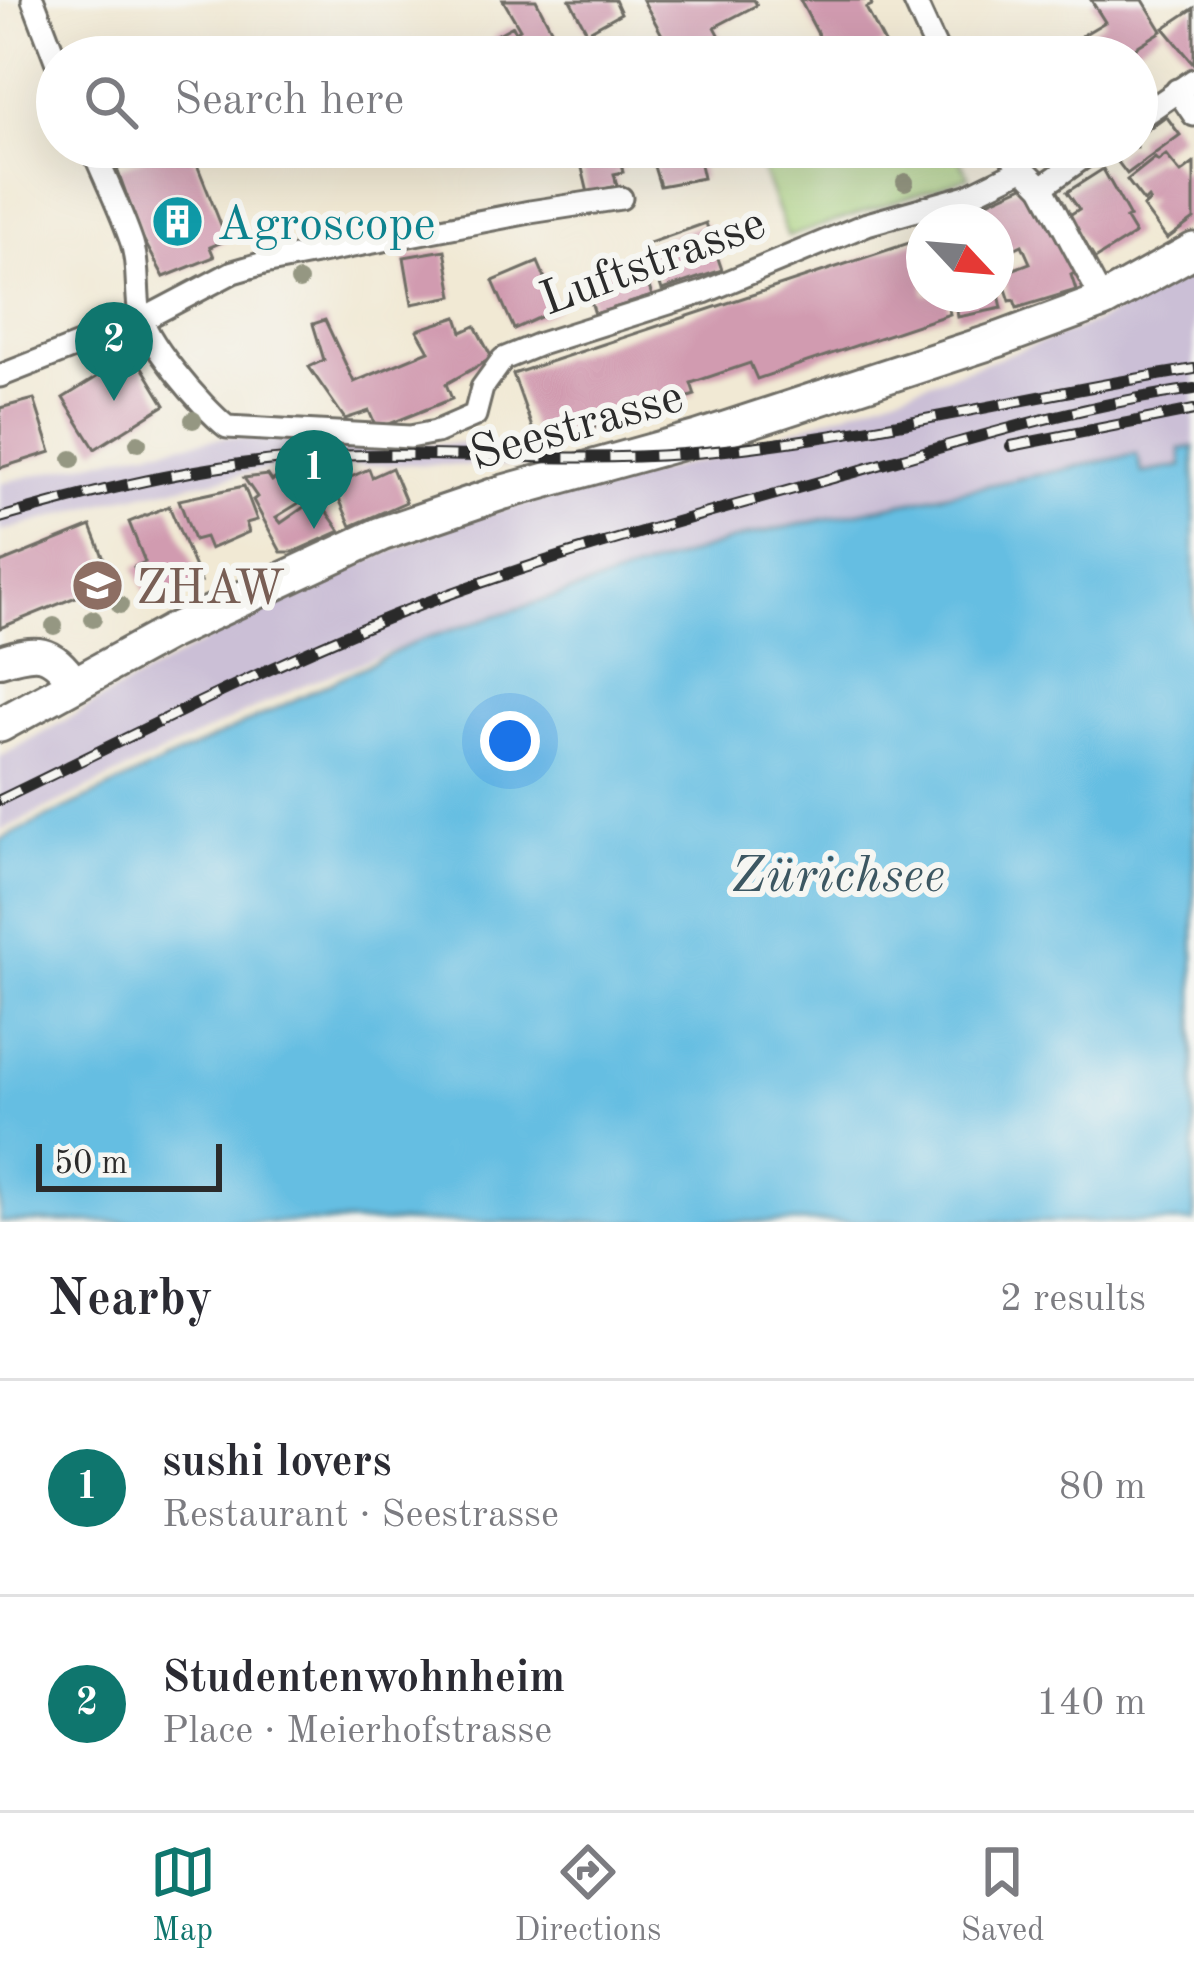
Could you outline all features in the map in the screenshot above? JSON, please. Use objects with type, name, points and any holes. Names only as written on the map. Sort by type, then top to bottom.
[{"type":"main road","name":"Seestrasse","points":[[0,725],[268,584],[381,535],[504,492],[698,438],[1103,301],[1194,250]]},
{"type":"main road","points":[[0,662],[43,653],[74,682]]},
{"type":"street","points":[[33,0],[47,36]]},
{"type":"street","points":[[914,0],[930,36]]},
{"type":"street","points":[[1158,104],[1185,85],[1194,116]]},
{"type":"street","points":[[101,168],[132,243],[141,284],[138,306],[142,320]]},
{"type":"street","points":[[1024,168],[1042,187],[1103,301]]},
{"type":"street","name":"Luftstrasse","points":[[142,320],[173,369],[227,428],[410,436],[436,432],[475,416],[482,388],[503,359],[704,292],[866,224],[967,196],[1024,168]]},
{"type":"street","points":[[1042,187],[1069,168]]},
{"type":"street","points":[[0,376],[142,320],[233,272],[264,262],[621,198]]},
{"type":"shaded area","points":[[1194,273],[1194,447],[1181,449],[1183,466],[1141,473],[1136,455],[749,535],[420,640],[301,686],[0,831],[0,757],[285,596],[469,518],[716,457],[1029,347],[1096,322]]},
{"type":"shaded area","points":[[226,437],[550,444],[527,467],[407,464],[266,470],[126,497],[0,532],[0,483]]},
{"type":"green space","points":[[761,168],[964,168],[969,177],[788,237]]},
{"type":"water","name":"Zürichsee","points":[[1194,447],[1194,1222],[0,1222],[0,840],[420,640],[749,535],[1137,454],[1142,473],[1182,466],[1180,449]]},
{"type":"building","points":[[503,0],[536,0],[555,36],[495,36],[513,26],[516,32],[520,29]]},
{"type":"building","points":[[570,0],[615,0],[621,13],[587,32]]},
{"type":"building","points":[[643,0],[754,0],[757,5],[715,27],[720,36],[663,36]]},
{"type":"building","points":[[800,0],[870,0],[872,5],[866,8],[881,36],[819,36]]},
{"type":"building","points":[[1091,0],[1143,0],[1162,31],[1154,36],[1081,36],[1105,22]]},
{"type":"building","points":[[1194,8],[1194,64],[1164,28]]},
{"type":"building","points":[[1166,116],[1180,135],[1158,151],[1158,122]]},
{"type":"building","points":[[1166,155],[1181,173],[1194,163],[1194,219],[1167,239],[1143,207],[1148,198],[1144,202],[1127,180],[1142,168],[1158,168],[1158,161]]},
{"type":"building","name":"Agroscope","points":[[198,168],[227,240],[210,247],[214,257],[164,277],[142,237],[117,169]]},
{"type":"building","points":[[582,168],[622,168],[623,172],[614,174],[617,186],[588,193]]},
{"type":"building","points":[[654,168],[701,168],[703,178],[660,186]]},
{"type":"building","points":[[1103,169],[1135,234],[1095,259],[1068,216],[1079,209],[1067,192]]},
{"type":"building","points":[[1034,181],[1078,271],[1071,275],[1076,290],[1017,308],[1014,269],[1030,263],[1022,245],[1014,249],[1014,204],[983,204]]},
{"type":"building","points":[[706,223],[722,270],[662,290],[647,244]]},
{"type":"building","points":[[906,244],[906,312],[950,314],[757,379],[750,363],[691,383],[695,395],[567,436],[564,426],[535,436],[513,374]]},
{"type":"building","points":[[445,250],[453,296],[412,304],[404,257]]},
{"type":"building","points":[[538,262],[558,309],[514,329],[493,281]]},
{"type":"building","points":[[641,262],[652,296],[595,314],[583,277]]},
{"type":"building","points":[[457,317],[462,332],[475,326],[492,358],[446,384],[452,399],[377,429],[369,411],[345,419],[309,367],[324,360],[313,324],[325,320],[354,382],[429,351],[417,330]]},
{"type":"building","points":[[134,354],[165,405],[95,449],[63,398]]},
{"type":"building","points":[[34,399],[51,452],[0,468],[0,408]]},
{"type":"building","points":[[392,468],[406,502],[351,526],[333,485],[369,469],[372,477]]},
{"type":"building","points":[[295,472],[312,495],[276,517],[281,523],[317,498],[340,531],[293,552],[281,552],[244,478],[268,475],[272,481],[279,476],[282,481]]},
{"type":"building","points":[[244,486],[257,520],[246,523],[249,532],[210,549],[205,537],[194,540],[179,500]]},
{"type":"building","points":[[169,506],[201,582],[150,604],[134,567],[145,562],[129,522]]},
{"type":"building","points":[[91,526],[113,582],[0,628],[0,563]]},
{"type":"railway","points":[[0,518],[122,486],[245,463],[373,455],[683,454],[875,428],[1194,369]]},
{"type":"railway","points":[[0,800],[272,668],[488,580],[1016,426],[1194,389]]},
{"type":"railway","points":[[1011,446],[1194,410]]},
{"type":"place","name":"Agroscope","points":[[178,222]]},
{"type":"place","name":"Studentenwohnheim","points":[[114,401]]},
{"type":"place","name":"sushi lovers","points":[[314,529]]},
{"type":"place","name":"ZHAW","points":[[97,586]]}]
